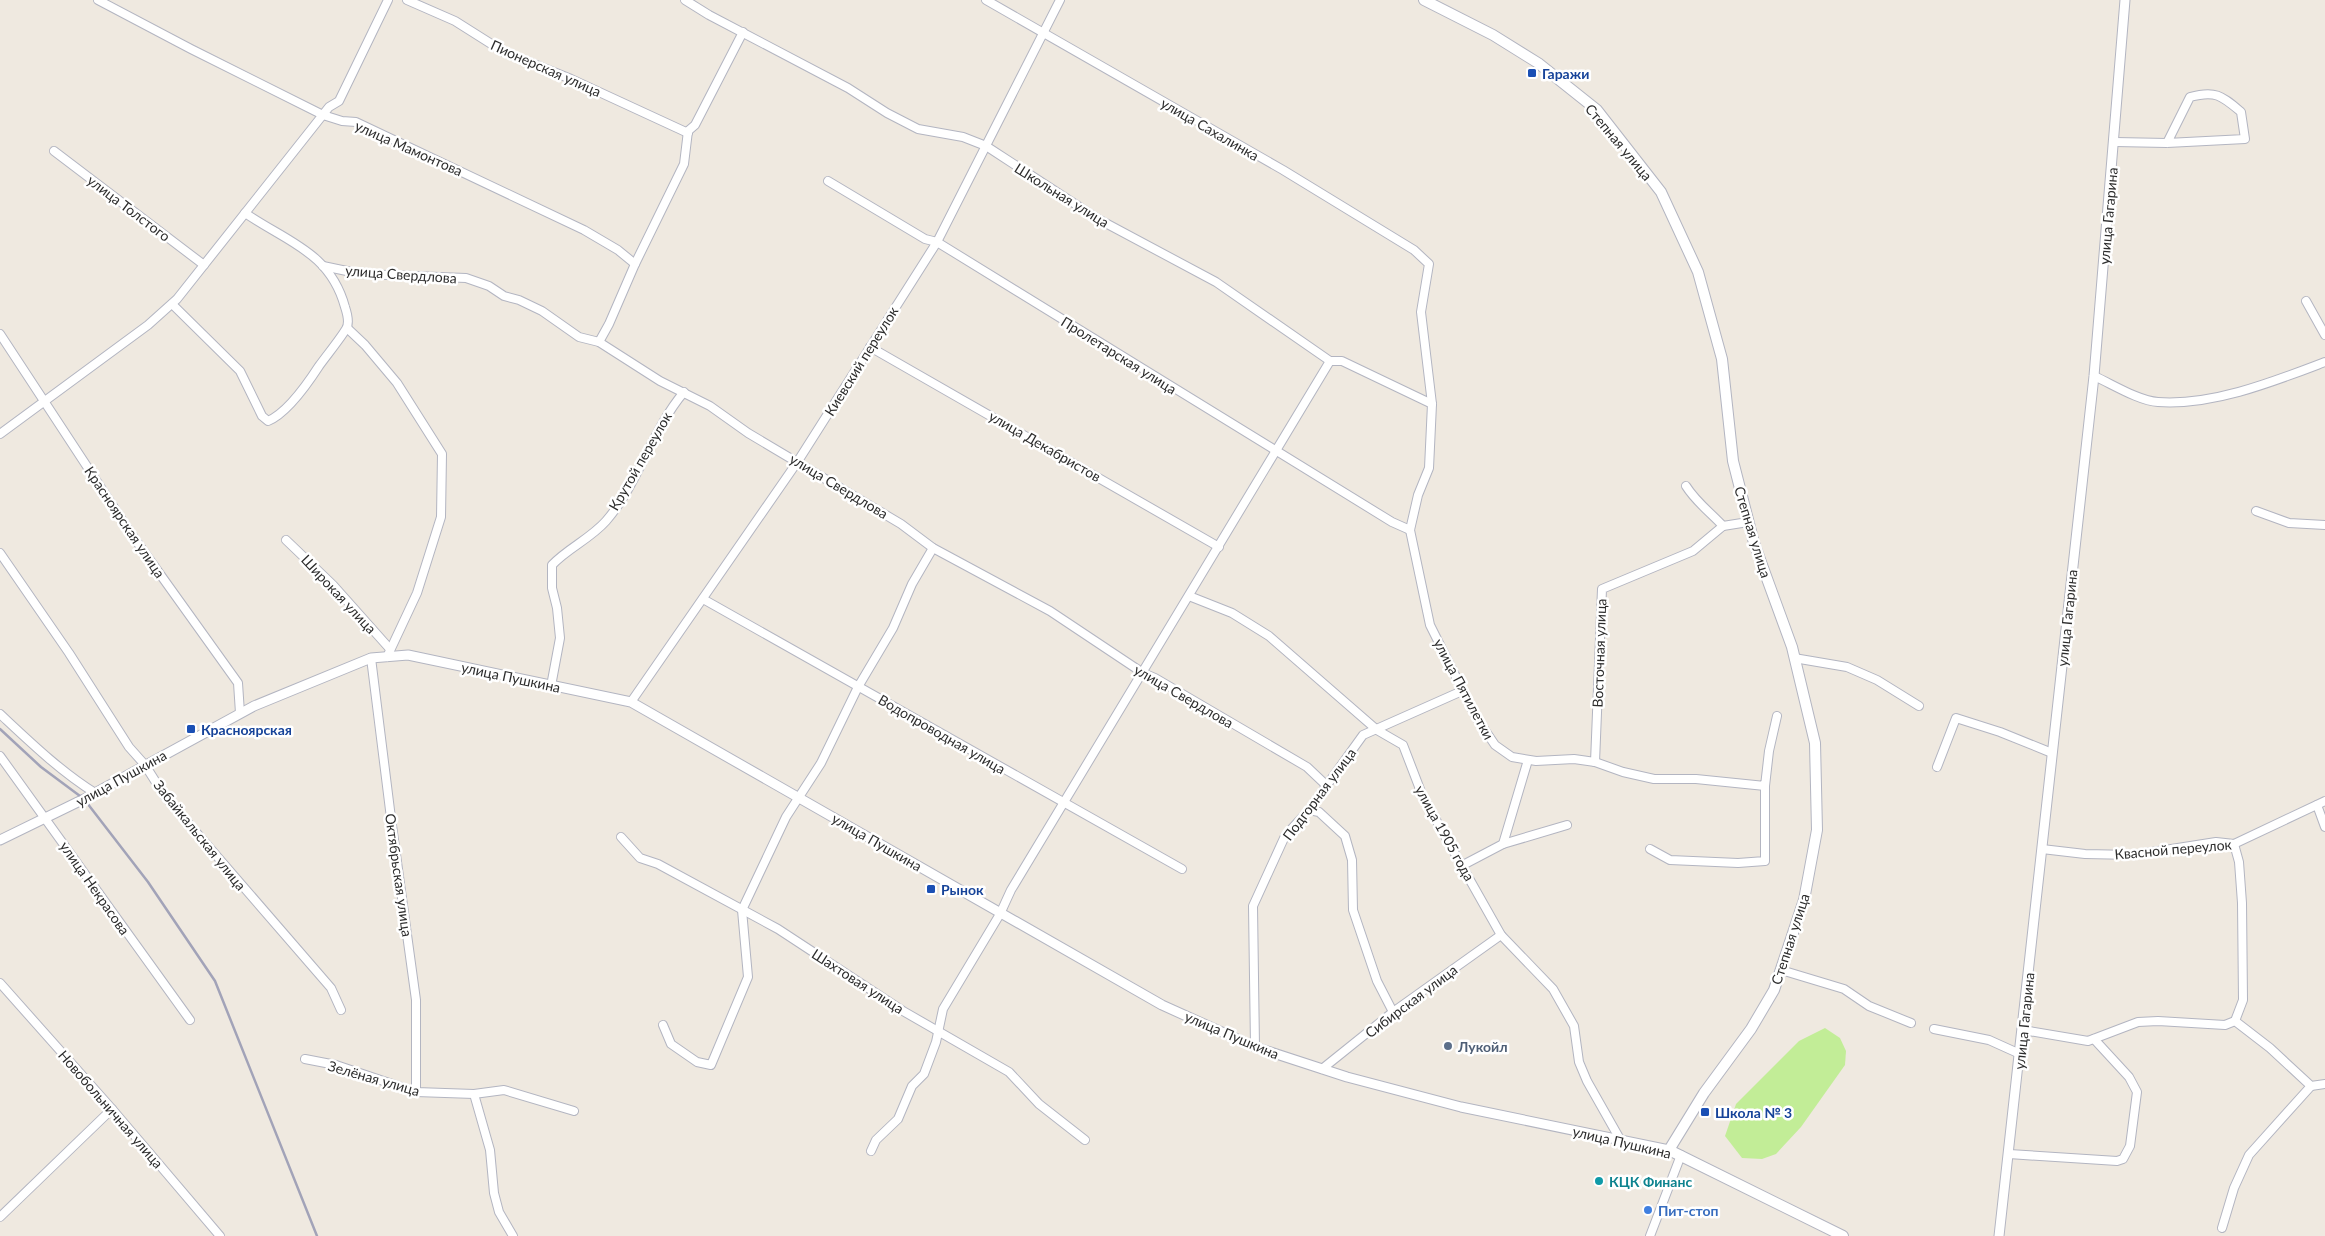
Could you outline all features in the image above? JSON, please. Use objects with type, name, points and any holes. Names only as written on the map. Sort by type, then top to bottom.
[{"type":"main road","name":"Степная улица","points":[[1424,0],[1493,34],[1538,64],[1597,110],[1661,192],[1698,272],[1722,359],[1733,461],[1748,522],[1794,658],[1815,743],[1817,830],[1804,900],[1774,990],[1751,1029],[1704,1093],[1669,1150]]},
{"type":"main road","name":"улица Пушкина","points":[[1669,1150],[1843,1236]]},
{"type":"street","name":"улица Мамонтова","points":[[98,0],[190,49],[323,115],[342,121],[356,122],[584,230],[618,250],[635,264]]},
{"type":"street","points":[[0,434],[148,325],[172,304],[329,107],[339,101],[388,0]]},
{"type":"street","name":"Пионерская улица","points":[[407,0],[455,21],[504,52],[571,79],[688,133]]},
{"type":"street","name":"Школьная улица","points":[[685,0],[848,88],[887,113],[918,128],[963,137],[986,146],[1098,219],[1216,282],[1330,362],[1342,361],[1432,404]]},
{"type":"street","name":"улица Сахалинка","points":[[986,0],[1283,170],[1414,250],[1429,264]]},
{"type":"street","name":"Киевский переулок","points":[[631,702],[798,461],[937,242],[1060,0]]},
{"type":"street","name":"улица Гагарина","points":[[1999,1236],[2094,376],[2125,0]]},
{"type":"street","points":[[599,342],[684,164],[688,133],[695,125],[743,32]]},
{"type":"street","points":[[2114,142],[2167,143],[2245,139],[2241,112],[2221,95],[2204,93],[2190,97],[2167,143]]},
{"type":"street","name":"улица Толстого","points":[[54,151],[204,265]]},
{"type":"street","name":"Пролетарская улица","points":[[828,181],[925,239],[937,242],[1276,452],[1384,517],[1410,530]]},
{"type":"street","points":[[172,304],[240,371],[262,416],[268,421],[276,417],[308,382],[347,328],[347,314],[341,292],[324,266],[307,250],[245,213]]},
{"type":"street","name":"улица Пятилетки","points":[[1429,264],[1421,312],[1432,404],[1429,468],[1418,495],[1410,530],[1430,625],[1462,691],[1495,745],[1512,757],[1532,760]]},
{"type":"street","name":"улица Свердлова","points":[[324,266],[361,274],[466,278],[542,311],[579,338],[599,342],[660,381],[710,406],[748,433],[901,524],[933,548],[1050,611],[1143,673],[1155,678],[1307,767],[1326,785]]},
{"type":"street","points":[[2306,301],[2325,336]]},
{"type":"street","name":"Широкая улица","points":[[286,540],[333,585],[389,653],[417,593],[441,517],[444,468],[442,454],[397,383],[365,344],[347,328]]},
{"type":"street","name":"Красноярская улица","points":[[0,334],[132,535],[238,683],[240,713]]},
{"type":"street","name":"улица Декабристов","points":[[870,347],[1219,547]]},
{"type":"street","points":[[871,1151],[876,1140],[898,1119],[912,1086],[924,1074],[943,1009],[1000,914],[1011,890],[1065,804],[1330,362]]},
{"type":"street","points":[[2094,376],[2156,402],[2198,401],[2266,385],[2325,362]]},
{"type":"street","name":"Крутой переулок","points":[[551,686],[560,638],[557,608],[552,588],[552,565],[565,552],[578,545],[605,521],[623,497],[670,409],[684,392]]},
{"type":"street","points":[[1686,486],[1695,501],[1709,510],[1723,526],[1748,522]]},
{"type":"street","points":[[2256,511],[2289,523],[2325,525]]},
{"type":"street","name":"Восточная улица","points":[[1595,762],[1602,588],[1693,551],[1723,526]]},
{"type":"street","points":[[663,1025],[671,1044],[697,1062],[711,1065],[748,977],[742,910],[786,816],[821,763],[858,686],[893,628],[912,584],[933,548]]},
{"type":"street","name":"Забайкальская улица","points":[[0,553],[69,653],[129,748],[145,765],[164,795],[331,988],[341,1010]]},
{"type":"street","name":"улица 1905 года","points":[[1189,596],[1232,614],[1269,636],[1377,730],[1403,745],[1423,798],[1463,865],[1501,935],[1553,989],[1574,1026],[1579,1062],[1587,1082],[1621,1141]]},
{"type":"street","name":"Водопроводная улица","points":[[703,599],[1182,868]]},
{"type":"street","name":"улица Пушкина","points":[[0,840],[95,793],[240,713],[371,658],[389,653],[408,655],[631,702],[1162,1005],[1255,1048],[1322,1069],[1461,1107],[1669,1150]]},
{"type":"street","name":"Октябрьская улица","points":[[371,658],[416,1000],[416,1092]]},
{"type":"street","points":[[1794,658],[1846,667],[1877,680],[1919,706]]},
{"type":"street","name":"Подгорная улица","points":[[1255,1048],[1253,906],[1285,836],[1309,810],[1364,735],[1462,691]]},
{"type":"street","points":[[0,714],[75,780],[95,793]]},
{"type":"street","points":[[1650,849],[1670,860],[1738,863],[1766,861],[1764,786],[1777,716]]},
{"type":"street","points":[[1937,767],[1956,718],[2000,732],[2052,753]]},
{"type":"street","name":"улица Некрасова","points":[[0,756],[46,817],[190,1020]]},
{"type":"street","points":[[1504,844],[1532,760],[1574,759],[1595,762],[1623,772],[1654,779],[1696,778],[1764,786]]},
{"type":"street","name":"Квасной переулок","points":[[2042,849],[2085,854],[2133,855],[2216,842],[2234,844],[2325,801]]},
{"type":"street","points":[[2317,805],[2325,827]]},
{"type":"street","points":[[1309,810],[1319,812],[1345,836],[1352,860],[1353,910],[1377,981],[1393,1012]]},
{"type":"street","points":[[1463,865],[1504,844],[1567,824]]},
{"type":"street","name":"Шахтовая улица","points":[[621,837],[640,858],[658,864],[778,929],[903,1011],[1009,1072],[1038,1104],[1085,1140]]},
{"type":"street","points":[[2023,1030],[2088,1040],[2138,1022],[2158,1021],[2225,1025],[2235,1021],[2243,1000],[2242,903],[2239,862],[2234,844]]},
{"type":"street","name":"Сибирская улица","points":[[1322,1069],[1393,1012],[1501,935]]},
{"type":"street","points":[[1781,970],[1844,989],[1869,1006],[1911,1023]]},
{"type":"street","name":"Новобольничная улица","points":[[0,983],[112,1109],[220,1236]]},
{"type":"street","points":[[2235,1021],[2270,1048],[2311,1086]]},
{"type":"street","points":[[1934,1029],[1989,1040],[2020,1054]]},
{"type":"street","points":[[2008,1154],[2117,1160],[2123,1158],[2130,1146],[2137,1092],[2129,1077],[2094,1039]]},
{"type":"street","name":"Зелёная улица","points":[[305,1059],[336,1065],[416,1092],[474,1094],[504,1090],[574,1111]]},
{"type":"street","points":[[2222,1228],[2234,1188],[2249,1155],[2311,1086],[2325,1084]]},
{"type":"street","points":[[474,1094],[490,1150],[494,1193],[499,1212],[513,1236]]},
{"type":"street","points":[[0,1217],[112,1109]]},
{"type":"street","points":[[1650,1236],[1681,1155]]},
{"type":"green space","points":[[1825,1028],[1840,1038],[1846,1051],[1845,1065],[1801,1127],[1776,1154],[1762,1159],[1742,1158],[1725,1136],[1736,1104],[1799,1041]]},
{"type":"railway","points":[[0,729],[41,767],[84,799],[148,882],[215,981],[317,1236]]},
{"type":"place","name":"Гаражи","points":[[1532,73]]},
{"type":"place","name":"Красноярская","points":[[191,729]]},
{"type":"place","name":"Рынок","points":[[931,889]]},
{"type":"place","name":"Лукойл","points":[[1448,1046]]},
{"type":"place","name":"Школа № 3","points":[[1705,1112]]},
{"type":"place","name":"КЦК Финанс","points":[[1599,1181]]},
{"type":"place","name":"Пит-стоп","points":[[1648,1210]]}]
